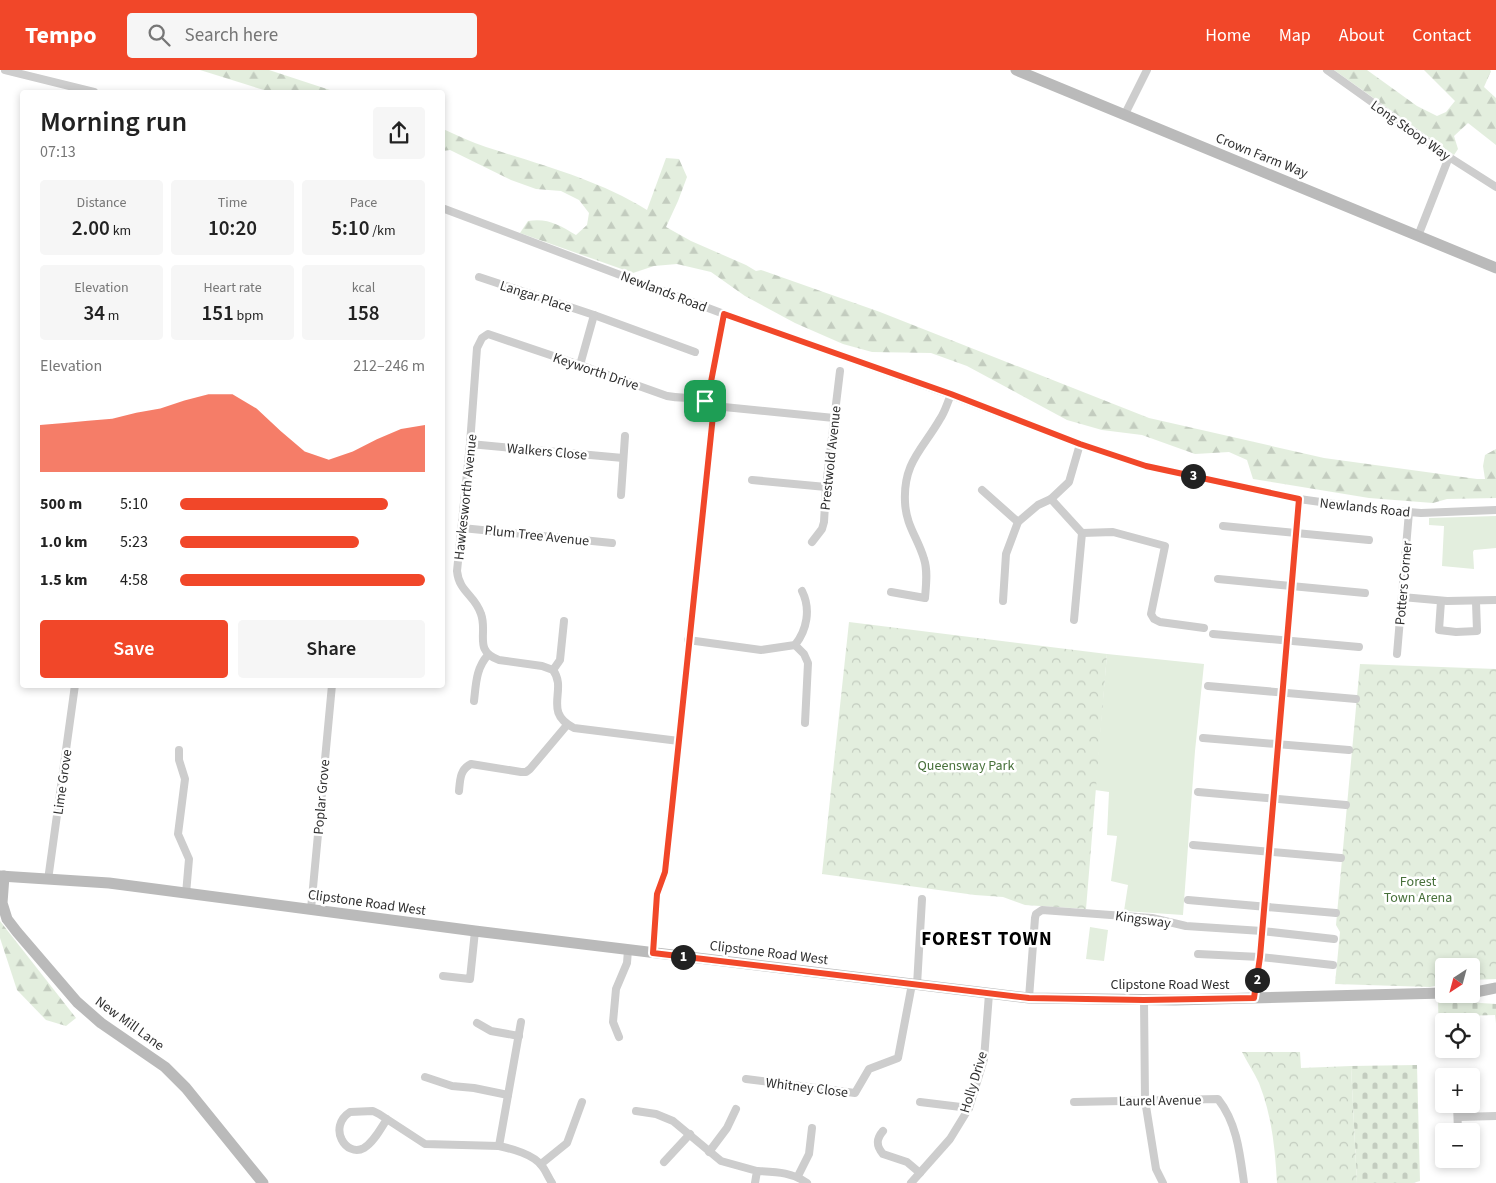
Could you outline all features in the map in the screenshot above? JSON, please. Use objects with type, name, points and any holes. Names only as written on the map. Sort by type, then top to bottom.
[{"type":"main road","name":"Crown Farm Way","points":[[1016,70],[1496,268]]},
{"type":"main road","name":"Clipstone Road West","points":[[2,876],[110,882],[186,894],[475,932],[1029,998],[1144,1000],[1435,994]]},
{"type":"main road","name":"New Mill Lane","points":[[2,876],[2,903],[8,919],[17,932],[77,1002],[101,1023],[165,1067],[179,1081],[263,1183]]},
{"type":"main road","points":[[1480,991],[1496,988]]},
{"type":"main road","points":[[1480,995],[1496,998]]},
{"type":"street","points":[[5,70],[86,90]]},
{"type":"street","points":[[1125,114],[1147,70]]},
{"type":"street","name":"Long Stoop Way","points":[[1327,70],[1449,157],[1496,187]]},
{"type":"street","points":[[1418,236],[1449,157]]},
{"type":"street","name":"Newlands Road","points":[[445,209],[724,314],[951,394],[1080,444],[1146,466],[1299,499],[1371,509],[1409,512],[1496,510]]},
{"type":"street","name":"Langar Place","points":[[479,277],[594,315],[695,352]]},
{"type":"street","points":[[724,314],[710,387],[705,401],[714,406],[834,418]]},
{"type":"street","points":[[580,364],[594,315]]},
{"type":"street","name":"Keyworth Drive","points":[[488,334],[580,364],[667,396],[678,398],[697,397],[705,401]]},
{"type":"street","name":"Hawkesworth Avenue","points":[[488,334],[482,338],[477,348],[470,444],[457,571],[458,581],[480,609],[484,628],[482,644],[488,655]]},
{"type":"street","name":"Prestwold Avenue","points":[[812,542],[822,529],[824,522],[826,487],[840,370]]},
{"type":"street","points":[[891,592],[925,598],[924,560],[908,524],[904,501],[906,481],[912,462],[941,419],[951,394]]},
{"type":"street","points":[[653,953],[657,894],[665,872],[714,406]]},
{"type":"street","points":[[621,495],[625,436]]},
{"type":"street","name":"Walkers Close","points":[[470,444],[623,458]]},
{"type":"street","points":[[1003,601],[1006,554],[1018,522],[1038,505],[1051,499],[1069,482],[1080,444]]},
{"type":"street","points":[[752,480],[826,487]]},
{"type":"street","points":[[982,490],[1018,522]]},
{"type":"street","points":[[1051,499],[1082,533],[1074,620]]},
{"type":"street","points":[[1254,998],[1260,957],[1299,499]]},
{"type":"street","name":"Potters Corner","points":[[1397,654],[1409,512]]},
{"type":"street","points":[[1223,526],[1369,540]]},
{"type":"street","name":"Plum Tree Avenue","points":[[462,528],[612,542]]},
{"type":"street","points":[[1082,533],[1113,532],[1166,546],[1151,614],[1154,619],[1160,622],[1204,628]]},
{"type":"street","points":[[1218,579],[1365,593]]},
{"type":"street","points":[[688,640],[761,650],[795,645],[801,637],[806,617],[806,600],[802,591]]},
{"type":"street","points":[[1402,597],[1476,602],[1496,600]]},
{"type":"street","points":[[1441,600],[1439,630],[1456,632],[1477,631],[1476,602]]},
{"type":"street","points":[[553,670],[560,660],[564,621]]},
{"type":"street","points":[[1213,634],[1359,647]]},
{"type":"street","points":[[795,645],[804,654],[808,663],[805,723]]},
{"type":"street","points":[[474,701],[478,671],[481,663],[488,655],[499,660],[542,666],[553,670],[558,680],[557,711],[561,720],[567,725],[581,730],[679,742]]},
{"type":"street","points":[[1208,686],[1356,699]]},
{"type":"street","name":"Lime Grove","points":[[48,880],[76,688]]},
{"type":"street","name":"Poplar Grove","points":[[311,910],[332,688]]},
{"type":"street","points":[[459,791],[462,771],[471,764],[520,772],[530,769],[567,725]]},
{"type":"street","points":[[1203,738],[1349,750]]},
{"type":"street","points":[[179,750],[179,760],[185,779],[178,834],[189,859],[186,894]]},
{"type":"street","points":[[1198,792],[1346,805]]},
{"type":"street","points":[[1193,845],[1341,858]]},
{"type":"street","points":[[915,984],[922,899]]},
{"type":"street","points":[[1188,900],[1336,914]]},
{"type":"street","name":"Kingsway","points":[[1029,998],[1035,918],[1036,914],[1042,910],[1152,918],[1186,926],[1262,931],[1334,939]]},
{"type":"street","points":[[443,976],[470,979],[475,932]]},
{"type":"street","points":[[619,1037],[613,1022],[615,998],[618,982],[627,963],[628,950]]},
{"type":"street","points":[[1198,954],[1260,957],[1333,965]]},
{"type":"street","name":"Whitney Close","points":[[746,1079],[855,1093],[869,1069],[898,1058],[915,984]]},
{"type":"street","name":"Holly Drive","points":[[911,1183],[950,1139],[969,1108],[984,1058],[989,994]]},
{"type":"street","points":[[1144,1000],[1145,1100],[1156,1169],[1163,1183]]},
{"type":"street","points":[[499,1146],[521,1022]]},
{"type":"street","points":[[477,1023],[491,1031],[519,1036]]},
{"type":"street","points":[[426,1077],[452,1086],[474,1088],[508,1096]]},
{"type":"street","name":"Laurel Avenue","points":[[1074,1102],[1218,1099],[1237,1136],[1244,1183]]},
{"type":"street","points":[[541,1164],[567,1143],[582,1102]]},
{"type":"street","points":[[920,1102],[969,1108]]},
{"type":"street","points":[[709,1152],[727,1128],[736,1109]]},
{"type":"street","points":[[387,1119],[370,1144],[363,1149],[355,1151],[348,1148],[338,1127],[341,1119],[350,1112],[373,1111],[387,1119],[425,1144],[499,1146],[529,1156],[541,1164],[552,1183]]},
{"type":"street","points":[[636,1111],[656,1114],[673,1121],[721,1160],[757,1171],[798,1176],[807,1183]]},
{"type":"street","points":[[1458,1113],[1459,1123]]},
{"type":"street","points":[[1459,1117],[1496,1116]]},
{"type":"street","points":[[798,1176],[809,1154],[812,1128]]},
{"type":"street","points":[[883,1131],[878,1136],[877,1144],[883,1154],[907,1162],[920,1173]]},
{"type":"street","points":[[664,1162],[690,1134]]},
{"type":"street","points":[[755,1183],[757,1171]]},
{"type":"green space","points":[[200,70],[269,70],[330,90],[264,90]]},
{"type":"green space","points":[[1334,70],[1367,70],[1417,106],[1437,116],[1446,112],[1455,101],[1424,70],[1490,70],[1484,87],[1496,98],[1496,145],[1468,123],[1454,136],[1458,149],[1454,155]]},
{"type":"green space","points":[[445,130],[480,145],[589,181],[647,210],[666,158],[679,159],[687,177],[666,227],[691,241],[756,271],[761,270],[880,312],[1149,418],[1324,458],[1477,479],[1485,479],[1483,466],[1485,455],[1496,449],[1496,498],[1447,499],[1433,503],[1369,498],[1253,479],[1247,460],[1229,452],[1195,454],[1142,435],[1102,430],[1067,420],[967,366],[931,353],[872,352],[843,344],[795,323],[745,296],[711,272],[677,264],[654,266],[633,273],[520,233],[528,221],[535,220],[559,225],[576,235],[587,225],[589,213],[579,200],[561,191],[536,189],[511,180],[450,150],[445,151]]},
{"type":"green space","points":[[1496,516],[1496,548],[1474,550],[1474,569],[1442,566],[1444,526],[1429,525],[1429,518]]},
{"type":"green space","name":"Queensway Park","points":[[849,622],[1107,654],[1086,909],[1025,905],[1003,897],[975,895],[822,874]]},
{"type":"green space","points":[[1107,654],[1204,664],[1195,751],[1183,915],[1124,911],[1128,885],[1111,881],[1117,836],[1107,835],[1109,792],[1095,790]]},
{"type":"green space","name":"Forest Town Arena","points":[[1360,664],[1496,669],[1496,979],[1480,980],[1480,958],[1435,958],[1435,986],[1335,984],[1340,932],[1336,925]]},
{"type":"green space","points":[[0,921],[76,1018],[66,1026],[46,1020],[17,990],[0,938]]},
{"type":"green space","points":[[1090,927],[1108,930],[1104,961],[1086,959]]},
{"type":"green space","points":[[1438,1003],[1496,1004],[1496,1023],[1495,1015],[1438,1013]]},
{"type":"green space","points":[[1242,1052],[1300,1052],[1301,1068],[1351,1066],[1357,1183],[1277,1183],[1274,1145],[1267,1108],[1259,1083]]},
{"type":"green space","points":[[1417,1065],[1420,1181],[1413,1183],[1357,1183],[1351,1066]]},
{"type":"district","name":"FOREST TOWN","points":[[987,938]]},
{"type":"route","points":[[724,314],[951,394],[1080,444],[1146,466],[1299,499],[1260,957],[1254,998],[1144,1000],[1029,998],[653,953],[657,894],[665,872],[697,552],[714,406],[705,401],[710,387],[724,314]]}]
